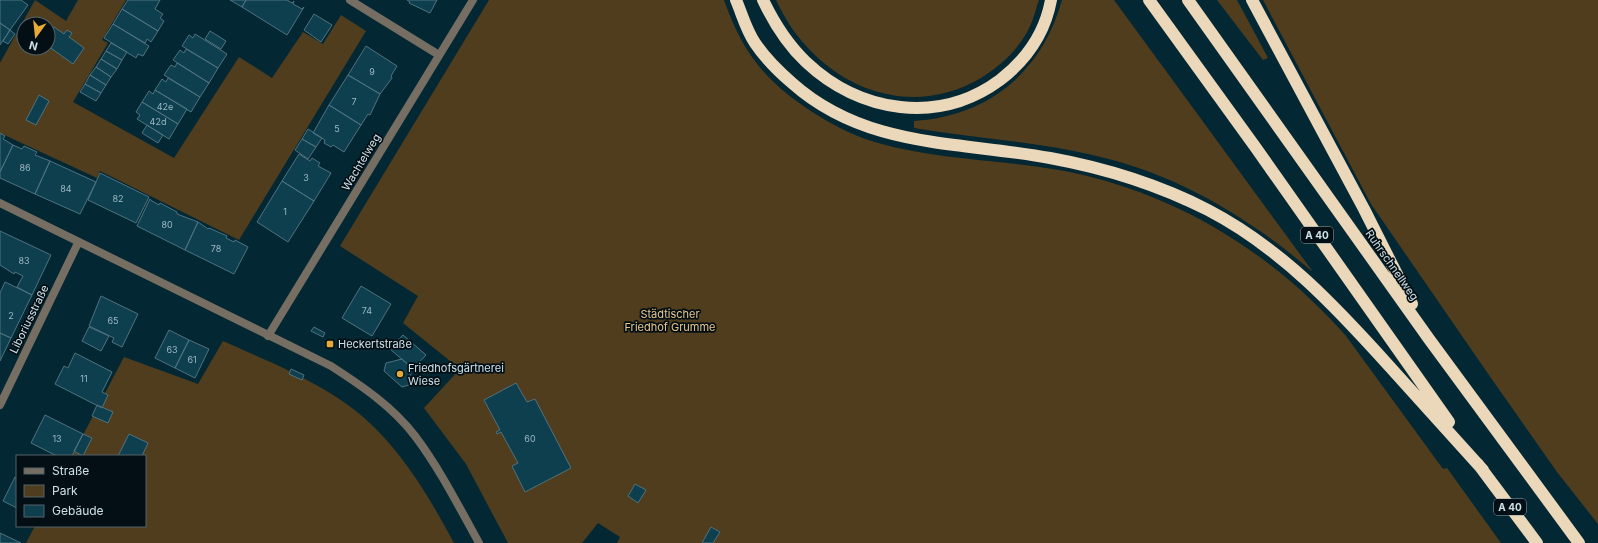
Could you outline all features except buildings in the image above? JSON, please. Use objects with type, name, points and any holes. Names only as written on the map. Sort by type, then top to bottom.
[{"type":"highway","points":[[736,0],[754,42],[775,69],[808,98],[844,119],[875,130],[930,142],[1049,158],[1093,167],[1134,179],[1172,193],[1209,210],[1240,228],[1275,252],[1307,280],[1351,324],[1483,470]]},
{"type":"highway","points":[[763,0],[776,25],[795,50],[819,72],[858,96],[877,103],[904,109],[930,108],[957,102],[992,86],[1017,66],[1027,54],[1037,38],[1046,18],[1051,0]]},
{"type":"highway","name":"A 40","points":[[1148,0],[1247,135],[1483,470],[1537,543]]},
{"type":"highway","name":"Ruhrschnellweg","points":[[1188,0],[1429,339],[1579,543]]},
{"type":"highway","points":[[1252,0],[1364,209],[1429,339]]},
{"type":"street","points":[[350,0],[439,55]]},
{"type":"street","name":"Wachtelweg","points":[[268,336],[473,0]]},
{"type":"street","points":[[0,203],[331,366],[368,390],[396,415],[414,435],[433,461],[479,543]]},
{"type":"street","name":"Liboriusstraße","points":[[0,405],[78,242]]},
{"type":"green space","points":[[35,0],[66,21],[78,0],[126,0],[102,40],[108,43],[73,102],[174,158],[239,57],[272,78],[303,32],[323,44],[341,15],[366,31],[239,240],[100,171],[97,178],[0,133],[0,63],[16,34],[16,56],[56,56],[56,16],[26,16]]},
{"type":"green space","name":"Städtischer Friedhof Grumme","points":[[489,0],[724,0],[737,32],[745,46],[764,72],[802,105],[820,117],[848,132],[878,143],[905,149],[959,158],[1041,167],[1095,178],[1131,189],[1200,219],[1263,259],[1320,308],[1346,336],[1443,469],[1447,468],[1501,543],[617,543],[620,537],[598,523],[582,543],[508,543],[466,464],[424,408],[460,369],[403,323],[418,296],[340,246]]},
{"type":"green space","points":[[776,0],[1039,0],[1033,20],[1026,34],[1016,49],[1003,62],[981,78],[951,91],[920,97],[890,95],[862,86],[836,72],[812,52],[792,28]]},
{"type":"green space","points":[[1062,0],[1114,0],[1313,272],[1262,232],[1235,215],[1180,184],[1150,172],[1120,162],[1067,150],[914,128],[914,121],[941,117],[966,110],[989,100],[1009,86],[1026,69],[1041,49],[1053,26]]},
{"type":"green space","points":[[1217,0],[1237,0],[1268,58],[1263,60]]},
{"type":"green space","points":[[1263,0],[1598,0],[1598,524],[1557,472],[1371,204]]},
{"type":"green space","points":[[223,341],[304,378],[341,400],[359,413],[375,428],[398,454],[419,482],[454,543],[26,543],[34,527],[146,527],[146,455],[73,455],[124,357],[198,384]]},
{"type":"place","name":"Heckertstraße","points":[[330,344]]},
{"type":"place","name":"Friedhofsgärtnerei Wiese","points":[[400,374]]}]
